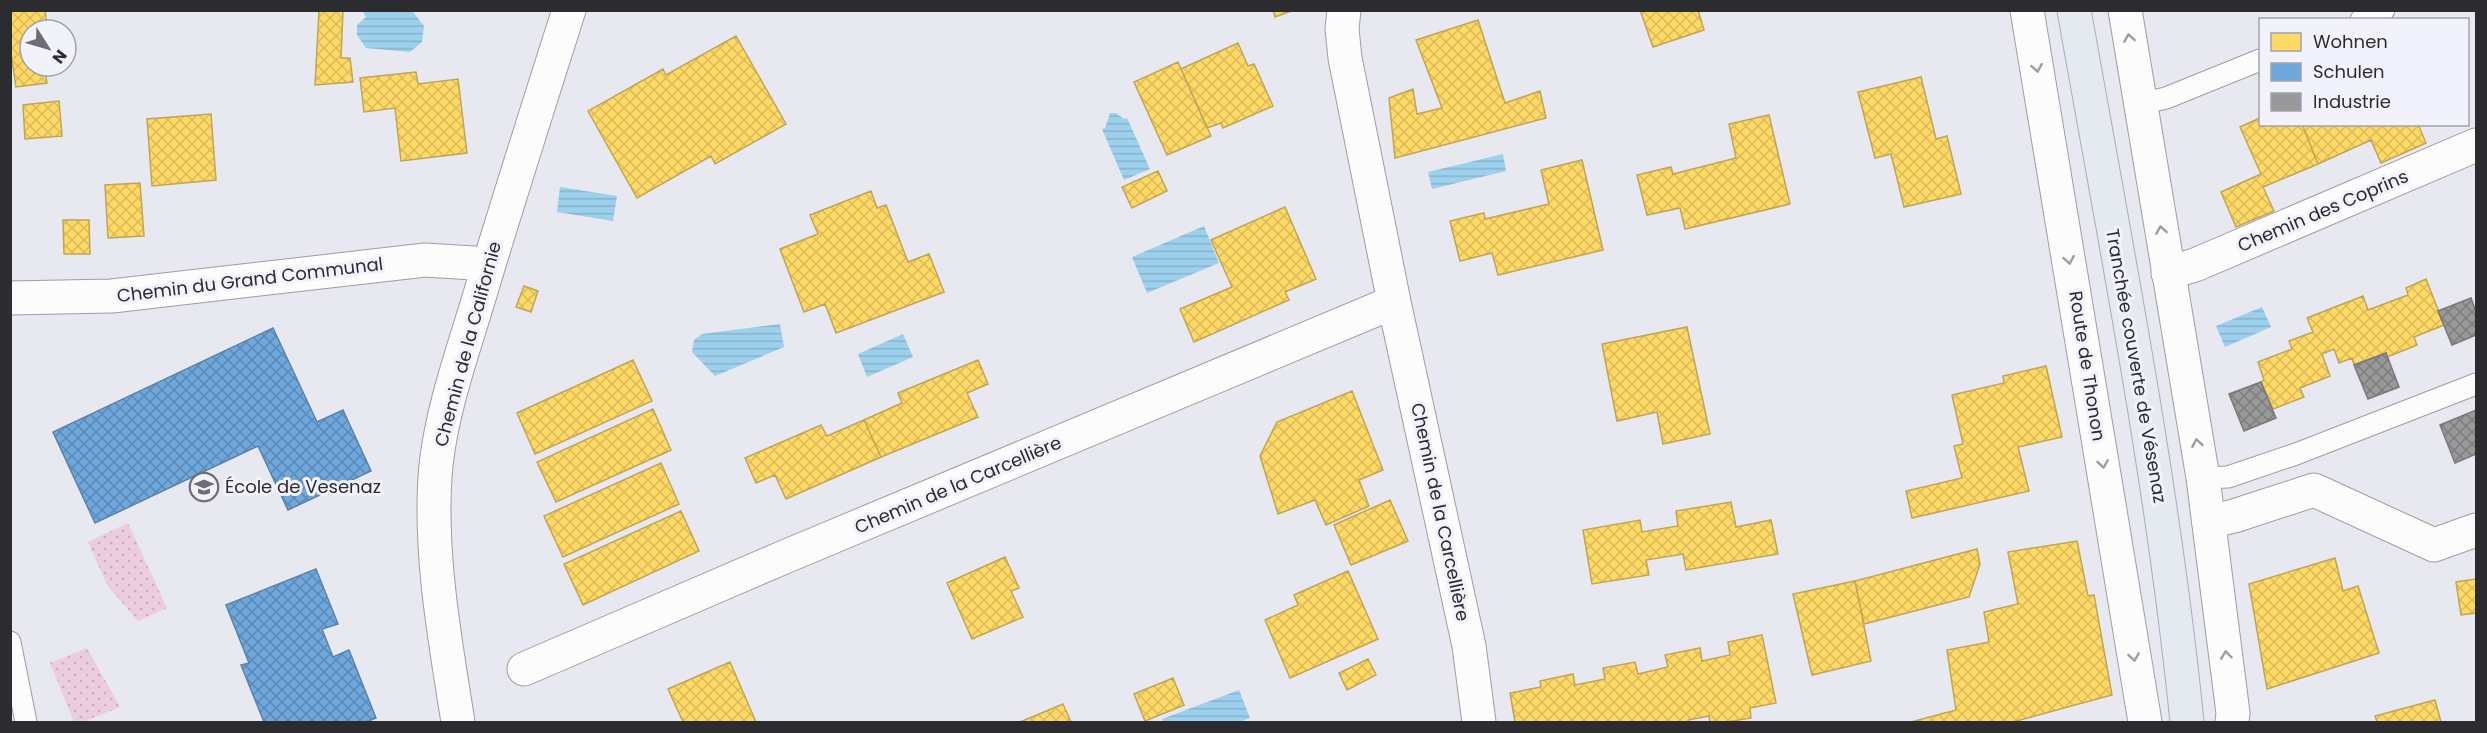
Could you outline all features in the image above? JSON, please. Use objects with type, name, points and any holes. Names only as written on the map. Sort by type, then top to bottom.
[{"type":"main road","name":"Tranchée couverte de Vésenaz","points":[[2074,10],[2156,481],[2170,574],[2187,723]]},
{"type":"street","name":"Chemin de la Californie","points":[[458,723],[439,577],[435,498],[436,463],[445,419],[489,264],[569,10]]},
{"type":"street","name":"Chemin de la Carcellière","points":[[1344,10],[1342,29],[1346,58],[1394,302],[1469,646],[1479,723]]},
{"type":"street","name":"Route de Thonon","points":[[2027,10],[2145,723]]},
{"type":"street","points":[[2125,10],[2203,478],[2233,713],[2232,723]]},
{"type":"street","name":"Chemin des Coprins","points":[[2168,273],[2195,265],[2476,145]]},
{"type":"street","name":"Chemin du Grand Communal","points":[[10,298],[112,296],[425,260],[489,264]]},
{"type":"street","name":"Chemin de la Carcellière","points":[[524,669],[782,558],[1394,302]]},
{"type":"street","points":[[2209,522],[2314,490],[2434,545],[2476,530]]},
{"type":"lane","points":[[2366,18],[2384,10]]},
{"type":"lane","points":[[2139,104],[2166,98],[2259,60]]},
{"type":"lane","points":[[2203,478],[2228,477],[2476,384]]},
{"type":"lane","points":[[10,642],[26,723]]},
{"type":"shaded area","points":[[128,523],[167,608],[138,621],[107,585],[88,542]]},
{"type":"shaded area","points":[[87,648],[120,707],[83,722],[74,722],[50,663]]},
{"type":"water","points":[[363,11],[412,11],[424,26],[422,42],[410,52],[366,48],[357,35],[357,25],[366,17]]},
{"type":"water","points":[[1110,113],[1116,113],[1124,119],[1127,118],[1150,169],[1124,180],[1102,129],[1105,128]]},
{"type":"water","points":[[1503,154],[1506,171],[1432,189],[1428,172]]},
{"type":"water","points":[[560,187],[617,196],[613,221],[557,212]]},
{"type":"water","points":[[1204,226],[1219,263],[1147,293],[1132,257]]},
{"type":"water","points":[[2262,307],[2271,327],[2225,347],[2216,326]]},
{"type":"water","points":[[780,324],[784,347],[715,376],[692,352],[694,340],[702,334]]},
{"type":"water","points":[[903,334],[913,357],[867,377],[858,354]]},
{"type":"water","points":[[1239,690],[1250,718],[1239,722],[1164,722],[1162,719]]},
{"type":"building: Wohnen","points":[[10,10],[45,10],[46,18],[18,18],[18,78],[46,78],[47,83],[16,87],[10,47]]},
{"type":"building: Wohnen","points":[[343,10],[341,58],[350,58],[353,82],[315,85],[319,11]]},
{"type":"building: Wohnen","points":[[1273,10],[1294,10],[1275,17]]},
{"type":"building: Wohnen","points":[[1640,10],[1698,10],[1704,30],[1653,47]]},
{"type":"building: Wohnen","points":[[1478,20],[1505,103],[1540,91],[1546,118],[1395,158],[1389,98],[1413,89],[1417,114],[1442,108],[1416,40]]},
{"type":"building: Wohnen","points":[[736,36],[786,124],[715,164],[711,156],[637,198],[588,111],[663,69],[666,75]]},
{"type":"building: Wohnen","points":[[1238,43],[1248,66],[1254,64],[1273,106],[1223,128],[1221,123],[1207,128],[1181,69]]},
{"type":"building: Wohnen","points":[[1178,62],[1211,136],[1167,155],[1134,82]]},
{"type":"building: Wohnen","points":[[416,72],[418,84],[458,79],[467,153],[401,161],[395,108],[364,112],[360,78]]},
{"type":"building: Wohnen","points":[[1921,77],[1936,139],[1947,136],[1961,194],[1904,207],[1891,154],[1875,158],[1858,92]]},
{"type":"building: Wohnen","points":[[59,101],[62,136],[25,139],[23,105]]},
{"type":"building: Wohnen","points":[[211,114],[216,180],[152,186],[147,119]]},
{"type":"building: Wohnen","points":[[1769,115],[1790,204],[1685,229],[1680,208],[1647,215],[1637,175],[1671,167],[1673,174],[1736,158],[1729,124]]},
{"type":"building: Wohnen","points":[[2259,118],[2259,126],[2303,126],[2318,164],[2263,187],[2274,211],[2236,227],[2221,192],[2261,174],[2240,127]]},
{"type":"building: Wohnen","points":[[2303,126],[2419,126],[2426,143],[2381,163],[2371,140],[2318,164]]},
{"type":"building: Wohnen","points":[[1582,160],[1603,250],[1498,275],[1492,253],[1460,261],[1450,221],[1484,213],[1485,219],[1549,204],[1541,170]]},
{"type":"building: Wohnen","points":[[1158,171],[1167,191],[1132,208],[1122,187]]},
{"type":"building: Wohnen","points":[[140,183],[144,236],[108,238],[105,185]]},
{"type":"building: Wohnen","points":[[871,191],[877,208],[886,205],[908,262],[929,254],[944,292],[836,333],[825,304],[804,312],[780,249],[818,234],[810,215]]},
{"type":"building: Wohnen","points":[[1285,207],[1316,279],[1285,292],[1289,300],[1194,342],[1180,309],[1232,287],[1211,240]]},
{"type":"building: Wohnen","points":[[63,220],[89,220],[90,254],[64,254]]},
{"type":"building: Wohnen","points":[[2426,279],[2444,325],[2414,337],[2417,345],[2387,357],[2386,353],[2354,365],[2352,358],[2339,363],[2334,349],[2322,354],[2330,376],[2300,388],[2304,397],[2273,409],[2261,382],[2264,380],[2258,362],[2292,349],[2289,341],[2313,332],[2307,318],[2363,296],[2368,310],[2408,295],[2406,288]]},
{"type":"building: Wohnen","points":[[524,286],[538,291],[531,312],[516,307]]},
{"type":"building: Wohnen","points":[[1687,327],[1710,434],[1663,444],[1657,412],[1617,421],[1602,344]]},
{"type":"building: Wohnen","points":[[633,360],[652,401],[535,454],[517,413]]},
{"type":"building: Wohnen","points":[[978,360],[988,384],[967,393],[978,417],[881,457],[864,420],[902,403],[898,393]]},
{"type":"building: Wohnen","points":[[2046,366],[2062,437],[2018,447],[2029,491],[1912,518],[1906,491],[1962,478],[1954,446],[1963,444],[1952,395],[2004,383],[2003,376]]},
{"type":"building: Wohnen","points":[[1352,391],[1383,470],[1359,480],[1369,506],[1326,525],[1315,500],[1278,514],[1260,456],[1277,422]]},
{"type":"building: Wohnen","points":[[653,409],[671,450],[556,502],[537,462]]},
{"type":"building: Wohnen","points":[[864,420],[881,457],[786,499],[775,475],[756,483],[745,458],[821,425],[827,436]]},
{"type":"building: Wohnen","points":[[661,463],[679,504],[563,557],[544,516]]},
{"type":"building: Wohnen","points":[[1390,500],[1408,541],[1351,565],[1334,525]]},
{"type":"building: Wohnen","points":[[1731,502],[1736,527],[1771,520],[1778,554],[1686,570],[1683,554],[1646,560],[1649,575],[1592,584],[1583,530],[1640,520],[1642,532],[1678,526],[1676,511]]},
{"type":"building: Wohnen","points":[[681,511],[699,551],[583,605],[564,564]]},
{"type":"building: Wohnen","points":[[2077,541],[2088,596],[2094,595],[2112,695],[2013,722],[1911,722],[1956,710],[1947,650],[1989,642],[1984,612],[2018,604],[2008,552]]},
{"type":"building: Wohnen","points":[[1977,549],[1980,564],[1969,597],[1864,624],[1855,581]]},
{"type":"building: Wohnen","points":[[1005,557],[1019,588],[1011,591],[1023,617],[972,639],[947,583]]},
{"type":"building: Wohnen","points":[[2335,558],[2343,591],[2358,586],[2379,653],[2267,689],[2249,584]]},
{"type":"building: Wohnen","points":[[1348,571],[1378,639],[1290,678],[1265,620],[1298,605],[1294,595]]},
{"type":"building: Wohnen","points":[[2476,579],[2476,613],[2461,615],[2456,582]]},
{"type":"building: Wohnen","points":[[1855,581],[1871,661],[1812,675],[1793,594]]},
{"type":"building: Wohnen","points":[[1762,635],[1776,703],[1750,708],[1751,718],[1727,722],[1710,722],[1709,716],[1688,720],[1688,722],[1515,722],[1510,693],[1541,687],[1540,681],[1573,674],[1575,685],[1605,679],[1603,668],[1635,662],[1638,674],[1668,667],[1665,655],[1700,648],[1702,661],[1730,655],[1728,642]]},
{"type":"building: Wohnen","points":[[1368,659],[1376,675],[1347,690],[1339,673]]},
{"type":"building: Wohnen","points":[[730,662],[756,722],[683,722],[668,689]]},
{"type":"building: Wohnen","points":[[1173,678],[1184,705],[1145,721],[1134,694]]},
{"type":"building: Wohnen","points":[[2435,700],[2441,722],[2377,722],[2375,716]]},
{"type":"building: Wohnen","points":[[1063,704],[1071,722],[1020,722]]},
{"type":"building: Schulen","points":[[273,328],[317,422],[343,410],[371,471],[288,510],[258,446],[95,523],[53,432]]},
{"type":"building: Schulen","points":[[316,569],[338,624],[322,629],[333,657],[349,650],[376,718],[366,722],[264,722],[241,665],[249,663],[226,605]]},
{"type":"building: Industrie","points":[[2471,298],[2476,312],[2476,335],[2452,345],[2438,311]]},
{"type":"building: Industrie","points":[[2386,353],[2399,387],[2368,399],[2354,365]]},
{"type":"building: Industrie","points":[[2261,382],[2276,418],[2244,431],[2229,394]]},
{"type":"building: Industrie","points":[[2476,410],[2476,454],[2455,463],[2440,425]]},
{"type":"place","name":"École de Vesenaz","points":[[204,487]]}]
